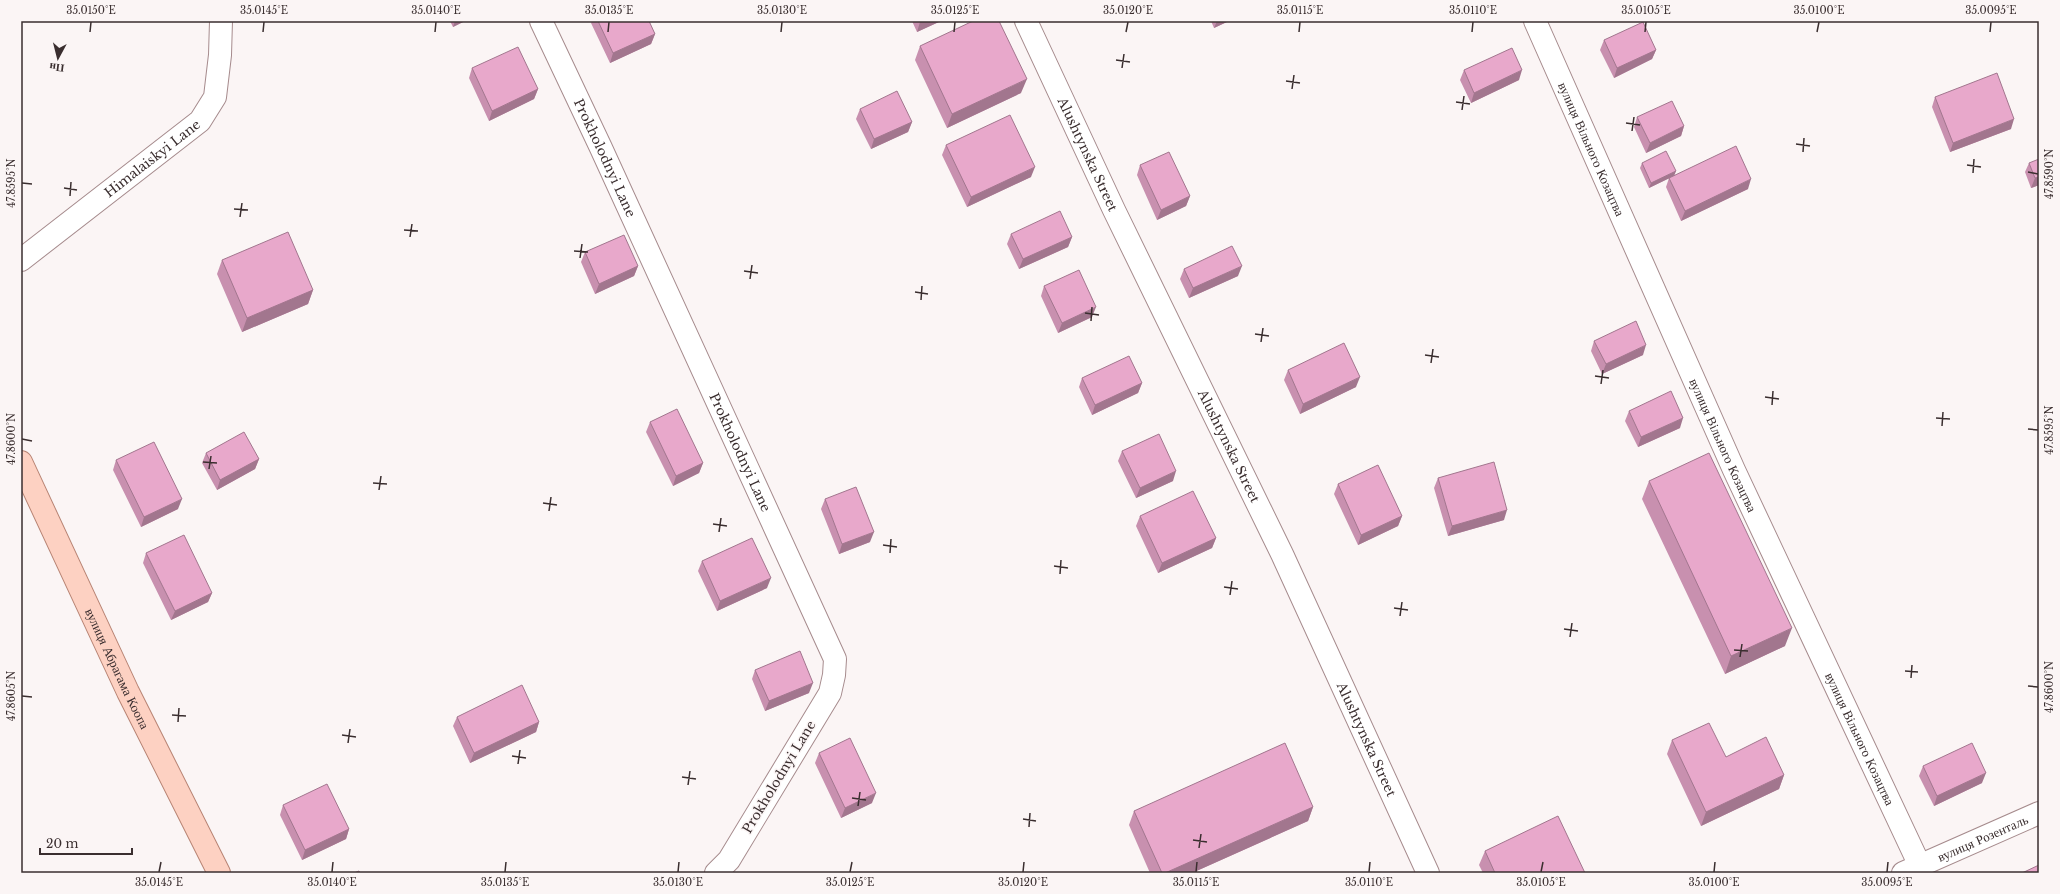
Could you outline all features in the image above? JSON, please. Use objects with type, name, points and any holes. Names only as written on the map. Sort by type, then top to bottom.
[{"type":"main road","name":"вулиця Абрагама Коопа","points":[[21,462],[128,692],[219,873]]},
{"type":"street","name":"Himalaiskyi Lane","points":[[21,260],[200,121],[215,97],[220,55],[221,21]]},
{"type":"street","name":"Prokholodnyi Lane","points":[[541,21],[601,148],[835,659],[834,675],[830,693],[729,860],[716,873]]},
{"type":"street","name":"Alushtynska Street","points":[[1026,21],[1121,224],[1282,554],[1428,873]]},
{"type":"street","name":"вулиця Вільного Козацтва","points":[[1535,21],[1912,870]]},
{"type":"street","name":"вулиця Розенталь","points":[[1912,870],[2039,812]]},
{"type":"building","points":[[598,21],[649,21],[655,34],[613,53]]},
{"type":"building","points":[[973,21],[999,21],[1027,79],[952,114],[920,46]]},
{"type":"building","points":[[1643,22],[1656,50],[1617,68],[1604,40]]},
{"type":"building","points":[[518,47],[538,89],[492,111],[472,68]]},
{"type":"building","points":[[1512,48],[1522,70],[1474,93],[1464,70]]},
{"type":"building","points":[[1997,73],[2014,119],[1953,143],[1935,97]]},
{"type":"building","points":[[897,91],[912,122],[874,139],[860,109]]},
{"type":"building","points":[[1672,101],[1684,126],[1650,143],[1637,117]]},
{"type":"building","points":[[1010,115],[1035,167],[971,197],[946,145]]},
{"type":"building","points":[[1736,146],[1751,179],[1685,211],[1669,178]]},
{"type":"building","points":[[1666,151],[1676,171],[1651,183],[1642,163]]},
{"type":"building","points":[[1169,152],[1190,196],[1161,210],[1140,165]]},
{"type":"building","points":[[2039,159],[2039,177],[2035,178],[2029,163]]},
{"type":"building","points":[[1060,211],[1072,237],[1023,259],[1011,234]]},
{"type":"building","points":[[288,232],[313,290],[247,318],[222,260]]},
{"type":"building","points":[[624,235],[638,266],[599,284],[585,252]]},
{"type":"building","points":[[1232,246],[1242,266],[1193,288],[1184,269]]},
{"type":"building","points":[[1079,270],[1096,307],[1062,323],[1044,286]]},
{"type":"building","points":[[1636,321],[1646,345],[1606,364],[1594,341]]},
{"type":"building","points":[[1344,343],[1360,377],[1303,404],[1288,370]]},
{"type":"building","points":[[1129,356],[1142,383],[1095,405],[1082,378]]},
{"type":"building","points":[[1671,391],[1683,418],[1641,437],[1629,411]]},
{"type":"building","points":[[677,409],[703,463],[676,476],[650,422]]},
{"type":"building","points":[[244,432],[259,459],[220,480],[206,453]]},
{"type":"building","points":[[1159,434],[1176,471],[1140,488],[1122,451]]},
{"type":"building","points":[[154,442],[182,499],[144,517],[116,460]]},
{"type":"building","points":[[1709,453],[1792,628],[1731,656],[1649,481]]},
{"type":"building","points":[[1494,462],[1507,510],[1452,526],[1438,478]]},
{"type":"building","points":[[1378,465],[1402,516],[1361,535],[1338,484]]},
{"type":"building","points":[[856,487],[874,532],[842,544],[825,499]]},
{"type":"building","points":[[1193,491],[1216,538],[1162,563],[1140,516]]},
{"type":"building","points":[[184,535],[212,593],[175,611],[146,553]]},
{"type":"building","points":[[752,538],[771,578],[720,601],[702,561]]},
{"type":"building","points":[[800,651],[813,683],[769,701],[755,670]]},
{"type":"building","points":[[522,685],[539,722],[474,753],[457,717]]},
{"type":"building","points":[[1709,723],[1726,757],[1766,737],[1784,775],[1706,812],[1672,740]]},
{"type":"building","points":[[850,738],[876,793],[845,808],[819,753]]},
{"type":"building","points":[[1285,743],[1313,807],[1165,873],[1162,873],[1134,811]]},
{"type":"building","points":[[1972,743],[1986,773],[1937,796],[1923,766]]},
{"type":"building","points":[[327,784],[349,829],[305,850],[283,805]]},
{"type":"building","points":[[1558,816],[1585,873],[1495,873],[1485,851]]},
{"type":"building","points":[[2039,865],[2039,873],[2022,873]]}]
